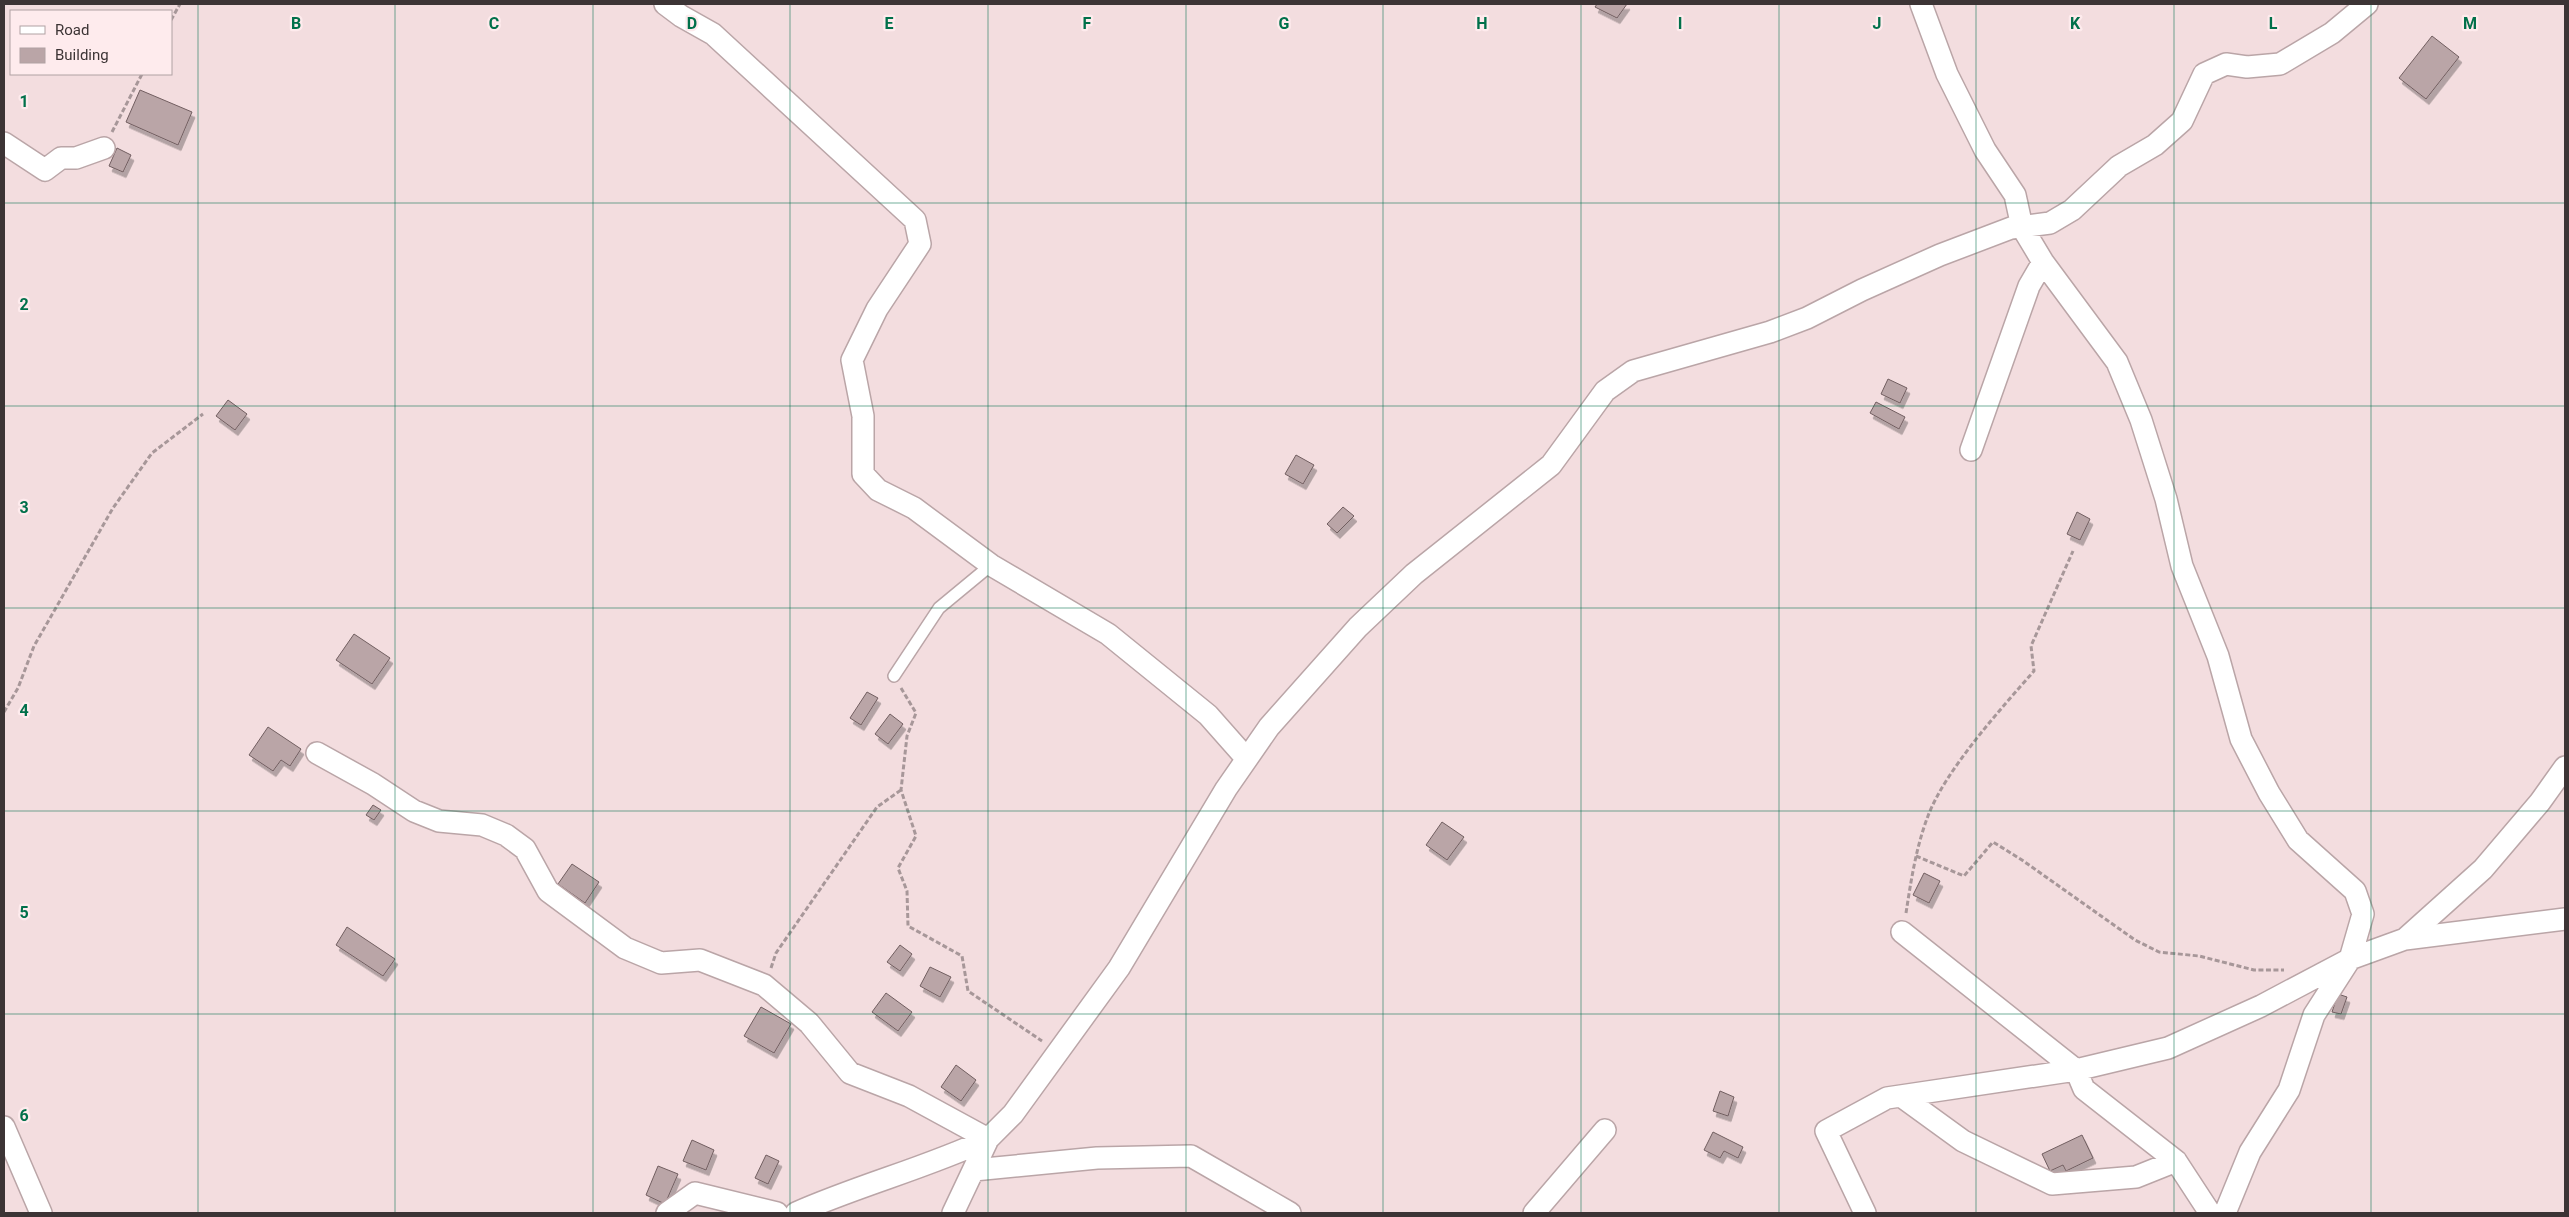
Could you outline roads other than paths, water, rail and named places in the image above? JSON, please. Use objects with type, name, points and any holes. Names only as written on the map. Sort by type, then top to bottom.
[{"type":"street","points":[[665,4],[681,16],[713,34],[915,220],[920,244],[877,309],[852,360],[863,416],[864,474],[878,490],[914,508],[991,565],[1108,634],[1208,715],[1246,758]]},
{"type":"street","points":[[1921,4],[1947,74],[1985,150],[2015,195],[2022,227],[2044,262],[2117,362],[2141,420],[2166,499],[2182,566],[2218,656],[2241,739],[2269,793],[2298,840],[2355,891],[2363,914],[2350,959],[2314,1015],[2289,1090],[2250,1152],[2225,1213]]},
{"type":"street","points":[[953,1213],[988,1140],[1013,1114],[1119,968],[1246,758],[1269,727],[1358,627],[1414,574],[1551,465],[1605,391],[1633,371],[1770,332],[1807,318],[1862,290],[1940,255],[2010,228],[2050,223],[2072,210],[2119,166],[2155,144],[2182,120],[2204,74],[2226,64],[2247,67],[2280,64],[2332,33],[2366,4]]},
{"type":"street","points":[[4,143],[45,170],[61,158],[76,158],[104,148]]},
{"type":"street","points":[[1971,450],[2029,286],[2044,262]]},
{"type":"street","points":[[317,753],[373,784],[414,811],[439,821],[482,826],[506,834],[525,849],[548,891],[625,948],[661,963],[700,960],[764,986],[809,1023],[850,1073],[909,1096],[988,1140]]},
{"type":"street","points":[[2405,939],[2483,869],[2540,802],[2565,767]]},
{"type":"street","points":[[1865,1213],[1826,1131],[1887,1098],[2076,1070],[2168,1048],[2261,1006],[2350,959],[2405,939],[2565,919]]},
{"type":"street","points":[[1902,932],[2076,1070],[2084,1089],[2176,1161],[2210,1213]]},
{"type":"street","points":[[1901,1096],[1963,1141],[2052,1184],[2136,1177],[2176,1161]]},
{"type":"street","points":[[4,1126],[41,1213]]},
{"type":"street","points":[[1534,1213],[1605,1130]]},
{"type":"street","points":[[796,1213],[837,1194],[952,1156],[988,1140]]},
{"type":"street","points":[[974,1170],[1097,1158],[1192,1156],[1290,1213]]},
{"type":"street","points":[[667,1213],[695,1193],[777,1213]]},
{"type":"lane","points":[[894,676],[939,608],[991,565]]}]
